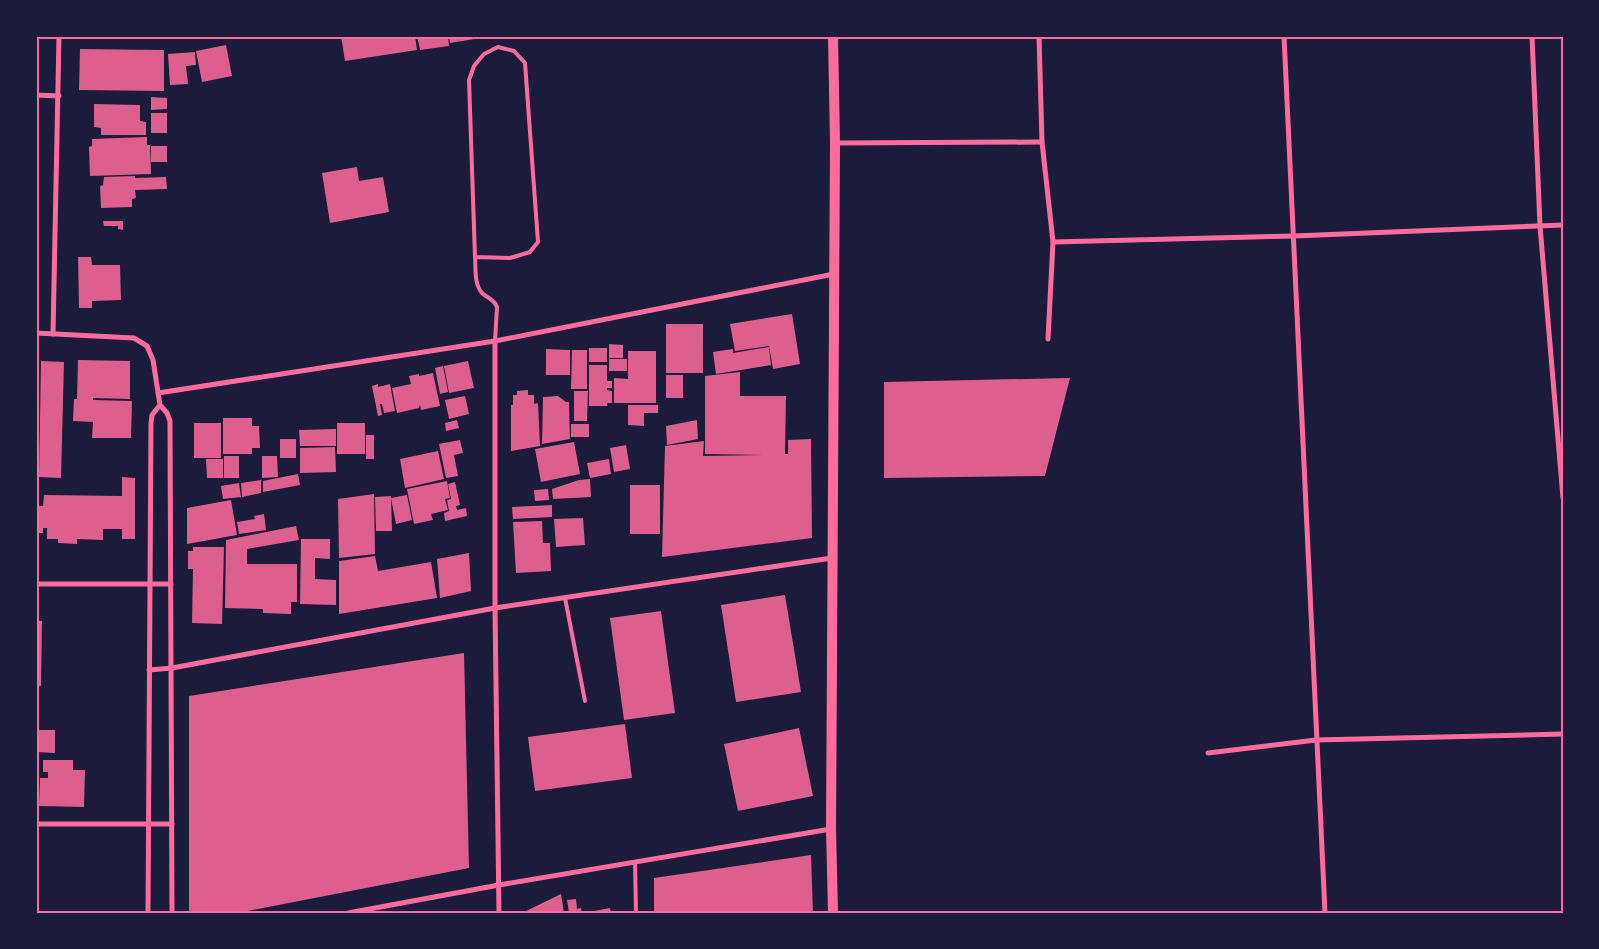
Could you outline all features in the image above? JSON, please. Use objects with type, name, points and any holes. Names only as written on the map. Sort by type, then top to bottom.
[{"type":"main road","points":[[833,36],[835,142],[831,829],[833,913]]},
{"type":"street","points":[[53,334],[59,36]]},
{"type":"street","points":[[1039,36],[1042,142],[1053,242],[1048,338]]},
{"type":"street","points":[[1284,36],[1325,913]]},
{"type":"street","points":[[1532,36],[1540,226],[1563,498]]},
{"type":"street","points":[[36,95],[59,96]]},
{"type":"street","points":[[835,142],[1042,142]]},
{"type":"street","points":[[1053,242],[1294,236],[1563,225]]},
{"type":"street","points":[[158,393],[495,341],[834,274]]},
{"type":"street","points":[[36,333],[134,338],[147,346],[154,360],[160,405],[167,413],[170,421],[172,913]]},
{"type":"street","points":[[495,341],[495,608],[499,913]]},
{"type":"street","points":[[148,913],[151,423],[152,415],[160,405]]},
{"type":"street","points":[[149,670],[172,668],[495,608],[832,558]]},
{"type":"street","points":[[36,584],[171,584]]},
{"type":"street","points":[[1208,753],[1316,740],[1563,734]]},
{"type":"street","points":[[36,824],[172,824]]},
{"type":"street","points":[[348,913],[498,885],[831,829]]},
{"type":"lane","points":[[475,257],[510,258],[530,252],[538,242],[525,63],[514,51],[498,47],[484,54],[474,66],[469,80],[475,257],[476,284],[482,293],[495,302],[497,306],[495,341]]},
{"type":"lane","points":[[565,598],[585,702]]},
{"type":"lane","points":[[635,862],[636,913]]},
{"type":"building","points":[[341,36],[415,36],[417,50],[345,61]]},
{"type":"building","points":[[417,36],[448,36],[449,46],[420,50]]},
{"type":"building","points":[[449,36],[487,36],[487,37],[450,43]]},
{"type":"building","points":[[226,45],[232,76],[202,82],[196,51]]},
{"type":"building","points":[[80,49],[164,50],[164,91],[79,90]]},
{"type":"building","points":[[195,52],[196,65],[186,66],[188,84],[170,85],[168,54]]},
{"type":"building","points":[[151,97],[167,98],[167,109],[151,110]]},
{"type":"building","points":[[94,104],[140,105],[140,121],[146,122],[146,135],[101,135],[101,128],[94,127]]},
{"type":"building","points":[[151,113],[167,113],[167,133],[151,133]]},
{"type":"building","points":[[147,137],[147,145],[150,145],[151,174],[90,176],[89,147],[92,146],[92,139]]},
{"type":"building","points":[[151,146],[167,146],[167,162],[151,162]]},
{"type":"building","points":[[357,167],[359,181],[383,177],[389,212],[330,223],[322,173]]},
{"type":"building","points":[[135,176],[135,178],[166,177],[167,189],[135,190],[136,198],[132,199],[132,207],[101,208],[100,186],[103,185],[104,177]]},
{"type":"building","points":[[103,221],[123,221],[123,230],[118,229],[118,226],[104,226]]},
{"type":"building","points":[[78,257],[91,257],[92,265],[120,265],[121,300],[92,301],[92,308],[79,308]]},
{"type":"building","points":[[792,314],[800,364],[773,369],[769,346],[735,351],[730,324]]},
{"type":"building","points":[[666,324],[703,324],[703,373],[666,373]]},
{"type":"building","points":[[609,344],[623,345],[623,358],[609,358]]},
{"type":"building","points":[[769,347],[771,365],[716,374],[713,352],[733,349],[733,353]]},
{"type":"building","points":[[589,348],[607,348],[607,362],[589,362]]},
{"type":"building","points":[[546,349],[570,350],[570,375],[546,375]]},
{"type":"building","points":[[572,350],[587,350],[587,389],[571,389]]},
{"type":"building","points":[[628,351],[656,351],[656,403],[614,403],[614,378],[628,379]]},
{"type":"building","points":[[609,359],[627,359],[627,371],[609,371]]},
{"type":"building","points":[[78,360],[130,361],[130,399],[93,398],[93,400],[132,401],[131,438],[92,438],[93,422],[73,421],[74,399],[77,399]]},
{"type":"building","points":[[41,361],[64,362],[61,478],[39,477]]},
{"type":"building","points":[[468,361],[474,388],[449,393],[444,366]]},
{"type":"building","points":[[589,365],[607,365],[607,381],[612,381],[612,388],[607,388],[607,390],[612,391],[612,403],[607,403],[607,406],[589,406]]},
{"type":"building","points":[[443,366],[448,392],[440,394],[435,368]]},
{"type":"building","points":[[740,372],[740,396],[786,396],[785,454],[788,454],[788,440],[811,439],[812,538],[662,557],[665,446],[704,441],[703,456],[765,455],[705,454],[705,376]]},
{"type":"building","points":[[433,373],[440,406],[421,410],[420,405],[419,408],[397,413],[392,388],[411,384],[409,376]]},
{"type":"building","points":[[666,375],[683,375],[683,398],[666,398]]},
{"type":"building","points":[[1070,378],[1045,476],[884,478],[884,382]]},
{"type":"building","points":[[378,384],[378,387],[390,384],[395,411],[384,413],[382,404],[380,404],[382,415],[378,416],[372,386]]},
{"type":"building","points":[[528,390],[528,395],[534,395],[534,404],[538,403],[540,446],[511,451],[511,405],[513,405],[513,395],[517,395],[517,391]]},
{"type":"building","points":[[574,391],[588,391],[587,421],[574,421]]},
{"type":"building","points":[[465,396],[469,414],[449,419],[445,400]]},
{"type":"building","points":[[558,396],[569,402],[570,439],[542,444],[543,397]]},
{"type":"building","points":[[628,405],[658,405],[658,413],[644,413],[644,426],[628,425]]},
{"type":"building","points":[[223,418],[252,418],[252,426],[259,426],[260,448],[252,448],[252,454],[223,454]]},
{"type":"building","points":[[457,420],[459,428],[446,431],[445,423]]},
{"type":"building","points":[[697,420],[698,439],[667,445],[666,426]]},
{"type":"building","points":[[194,423],[221,423],[221,458],[194,458]]},
{"type":"building","points":[[337,423],[365,423],[365,454],[337,454]]},
{"type":"building","points":[[571,424],[589,424],[589,437],[571,437]]},
{"type":"building","points":[[336,429],[336,446],[300,446],[299,430]]},
{"type":"building","points":[[366,435],[374,435],[374,459],[366,459]]},
{"type":"building","points":[[280,439],[296,439],[296,458],[280,458]]},
{"type":"building","points":[[460,440],[463,453],[454,455],[458,476],[446,478],[439,444]]},
{"type":"building","points":[[574,442],[580,474],[541,482],[535,449]]},
{"type":"building","points":[[626,445],[630,469],[614,472],[610,448]]},
{"type":"building","points":[[335,447],[336,472],[300,473],[300,448]]},
{"type":"building","points":[[438,451],[444,479],[405,488],[400,459]]},
{"type":"building","points":[[224,456],[239,456],[239,478],[224,478]]},
{"type":"building","points":[[262,456],[277,456],[278,477],[262,478]]},
{"type":"building","points":[[206,459],[223,459],[223,478],[207,478]]},
{"type":"building","points":[[609,459],[611,474],[590,478],[587,463]]},
{"type":"building","points":[[298,474],[300,485],[263,492],[263,481]]},
{"type":"building","points":[[122,477],[135,478],[135,539],[122,539],[122,529],[103,529],[103,540],[77,539],[77,544],[58,543],[58,539],[47,539],[47,528],[43,528],[43,533],[36,533],[36,506],[43,506],[44,495],[122,496]]},
{"type":"building","points":[[590,479],[591,497],[553,499],[552,489],[579,480]]},
{"type":"building","points":[[261,480],[261,493],[242,497],[241,483]]},
{"type":"building","points":[[447,481],[450,498],[445,499],[448,510],[431,514],[433,520],[414,524],[407,489]]},
{"type":"building","points":[[455,482],[460,505],[456,506],[457,510],[466,508],[467,516],[445,521],[444,513],[449,511],[447,500],[451,499],[448,484]]},
{"type":"building","points":[[239,483],[241,497],[223,499],[221,486]]},
{"type":"building","points":[[630,485],[660,485],[660,534],[630,534]]},
{"type":"building","points":[[548,489],[549,500],[535,501],[534,490]]},
{"type":"building","points":[[374,494],[375,554],[339,558],[338,499]]},
{"type":"building","points":[[407,495],[412,520],[396,524],[391,498]]},
{"type":"building","points":[[391,496],[392,531],[376,531],[375,497]]},
{"type":"building","points":[[231,500],[237,535],[187,544],[187,508]]},
{"type":"building","points":[[552,505],[552,517],[513,519],[512,507]]},
{"type":"building","points":[[264,514],[266,530],[239,534],[237,522],[255,519],[254,516]]},
{"type":"building","points":[[583,518],[585,545],[556,547],[554,519]]},
{"type":"building","points":[[542,521],[543,543],[550,543],[551,571],[516,573],[513,522]]},
{"type":"building","points":[[296,526],[299,540],[247,549],[247,564],[297,564],[297,602],[291,602],[291,614],[263,613],[263,609],[225,608],[226,540]]},
{"type":"building","points":[[301,539],[330,539],[330,559],[315,558],[315,579],[336,580],[336,605],[300,604]]},
{"type":"building","points":[[193,547],[224,547],[222,624],[192,623],[193,569],[188,569],[188,551],[193,551]]},
{"type":"building","points":[[469,553],[471,591],[440,598],[437,559]]},
{"type":"building","points":[[375,556],[378,571],[431,562],[437,598],[339,614],[339,561]]},
{"type":"building","points":[[785,595],[801,692],[736,702],[721,605]]},
{"type":"building","points":[[661,611],[675,713],[624,720],[610,618]]},
{"type":"building","points":[[36,621],[42,621],[41,686],[36,686]]},
{"type":"building","points":[[464,653],[469,868],[237,913],[189,913],[189,696]]},
{"type":"building","points":[[625,724],[632,778],[535,791],[528,737]]},
{"type":"building","points":[[799,728],[813,796],[738,811],[724,744]]},
{"type":"building","points":[[36,730],[55,730],[55,753],[36,752]]},
{"type":"building","points":[[43,760],[73,760],[73,770],[85,770],[84,807],[39,806],[40,778],[48,778],[48,772],[43,772]]},
{"type":"building","points":[[811,855],[813,913],[654,913],[654,878]]},
{"type":"building","points":[[561,894],[564,913],[522,913]]},
{"type":"building","points":[[576,899],[577,909],[581,908],[582,913],[569,913],[567,900]]},
{"type":"building","points":[[610,908],[611,913],[589,913],[589,912]]}]
